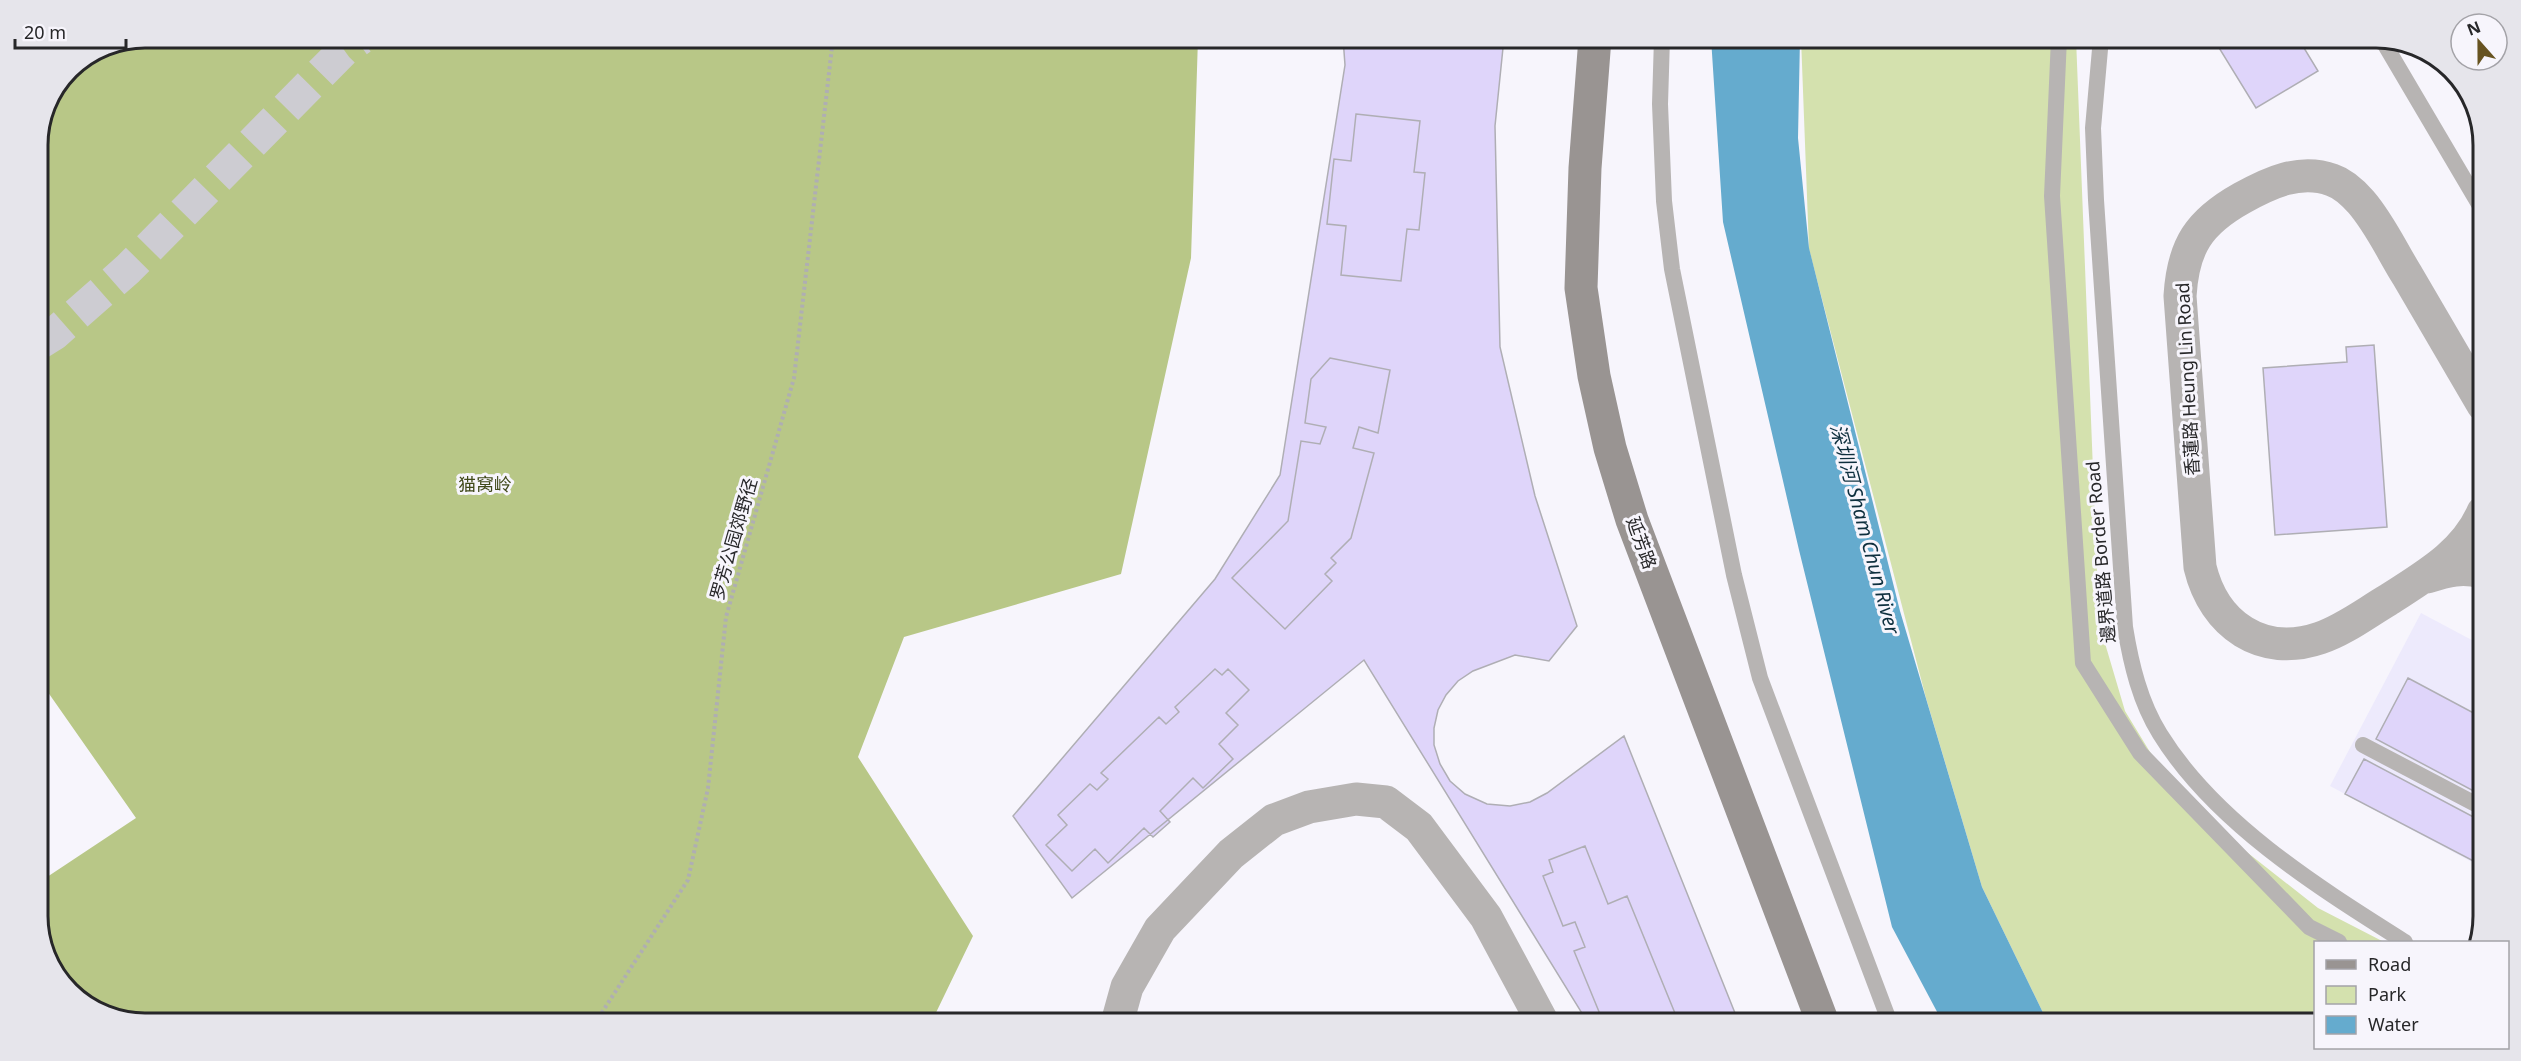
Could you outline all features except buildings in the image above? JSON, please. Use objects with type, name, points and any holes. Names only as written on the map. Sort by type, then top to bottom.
[{"type":"main road","name":"延芳路","points":[[1593,48],[1585,168],[1581,288],[1594,376],[1610,448],[1632,520],[1819,1013]]},
{"type":"street","name":"香蓮路 Heung Lin Road","points":[[2473,387],[2373,219],[2347,188],[2332,180],[2317,177],[2297,176],[2277,181],[2222,209],[2195,236],[2181,275],[2180,296],[2200,567],[2205,588],[2229,622],[2247,634],[2266,642],[2284,645],[2301,644],[2322,638],[2343,628],[2421,579],[2447,560],[2473,532]]},
{"type":"street","name":"香蓮路 Heung Lin Road","points":[[2421,579],[2448,570],[2473,570]]},
{"type":"street","points":[[1120,1013],[1127,987],[1160,929],[1231,854],[1274,820],[1309,807],[1356,799],[1386,802],[1419,827],[1486,917],[1538,1013]]},
{"type":"lane","points":[[1662,48],[1660,104],[1664,201],[1672,269],[1734,575],[1760,678],[1886,1013]]},
{"type":"lane","points":[[2059,48],[2052,196],[2083,663],[2140,753],[2309,927],[2337,941]]},
{"type":"lane","name":"邊界道路 Border Road","points":[[2101,48],[2093,128],[2096,200],[2125,627],[2131,664],[2143,699],[2159,733],[2180,764],[2242,826],[2316,884],[2403,941]]},
{"type":"lane","points":[[2388,49],[2473,194]]},
{"type":"lane","points":[[2363,745],[2473,803]]},
{"type":"path","name":"罗芳公园郊野径","points":[[602,1013],[688,880],[708,788],[726,617],[794,378],[832,48]]},
{"type":"shaded area","points":[[2421,613],[2473,641],[2473,863],[2330,786]]},
{"type":"green space","name":"猫窝岭","points":[[144,48],[1198,48],[1191,258],[1121,574],[904,637],[858,757],[973,936],[936,1013],[144,1013],[126,1011],[96,1000],[72,980],[64,970],[53,948],[50,935],[48,876],[136,818],[48,692],[48,138],[51,120],[58,102],[68,86],[96,61],[113,53]]},
{"type":"green space","points":[[1801,48],[2076,48],[2099,623],[2125,711],[2178,798],[2318,908],[2382,941],[2314,941],[2314,1013],[2043,1013],[1982,887],[1926,698],[1809,249]]},
{"type":"water","name":"深圳河 Sham Chun River","points":[[1712,48],[1800,48],[1798,138],[1809,248],[1900,611],[1982,887],[2043,1013],[1938,1013],[1892,927],[1799,550],[1723,222]]},
{"type":"tunnel","points":[[48,338],[128,269],[347,48]]}]
